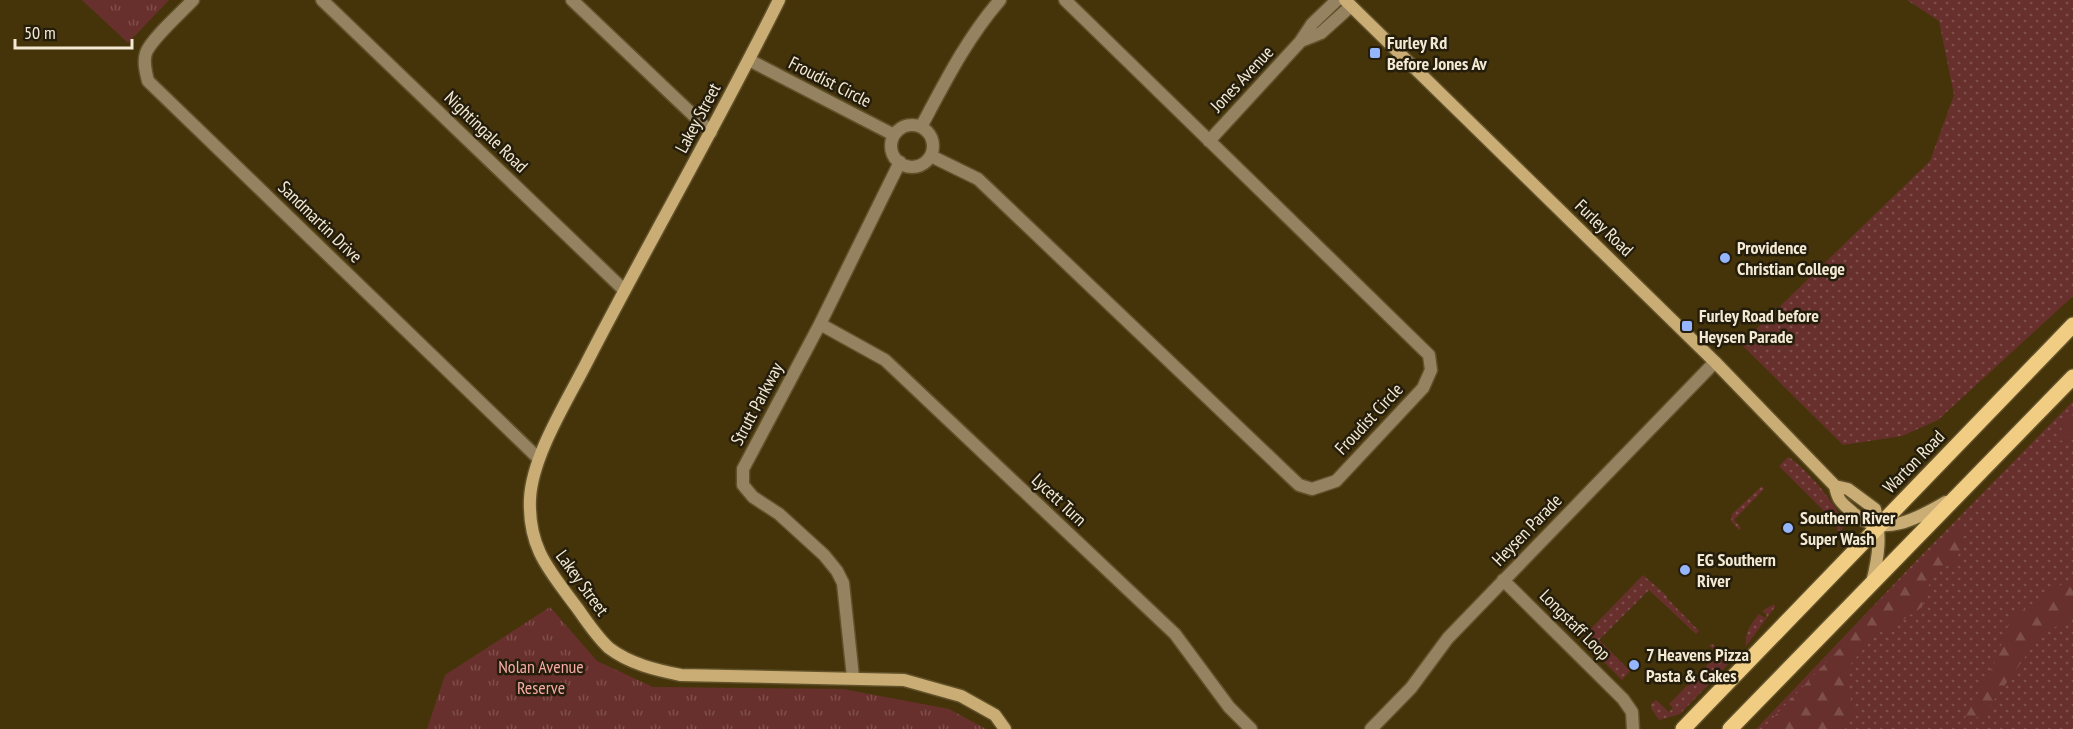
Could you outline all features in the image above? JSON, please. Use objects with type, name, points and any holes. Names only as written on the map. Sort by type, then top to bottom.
[{"type":"main road","name":"Warton Road","points":[[1683,729],[2073,325]]},
{"type":"main road","points":[[1730,729],[2073,377]]},
{"type":"street","name":"Sandmartin Drive","points":[[193,0],[158,36],[146,52],[148,81],[538,458]]},
{"type":"street","name":"Nightingale Road","points":[[322,0],[624,290]]},
{"type":"street","points":[[573,0],[711,132]]},
{"type":"street","name":"Lakey Street","points":[[779,0],[711,132],[624,290],[538,458],[530,499],[531,524],[536,547],[544,564],[596,634],[609,647],[649,668],[681,675],[853,677],[904,680],[961,696],[995,715],[1005,729]]},
{"type":"street","points":[[921,127],[960,54],[983,19],[1000,0]]},
{"type":"street","name":"Froudist Circle","points":[[931,156],[978,179],[1299,485],[1312,489],[1336,481],[1423,388],[1431,370],[1429,355],[1065,0]]},
{"type":"street","name":"Jones Avenue","points":[[1209,141],[1300,42],[1312,24],[1337,0]]},
{"type":"street","name":"Jones Avenue","points":[[1300,42],[1321,33],[1348,3]]},
{"type":"street","name":"Furley Road","points":[[1348,3],[1715,362],[1835,486],[1848,489],[1875,509],[1880,526],[1863,522],[1837,499],[1835,486]]},
{"type":"street","name":"Froudist Circle","points":[[749,60],[894,135]]},
{"type":"street","points":[[909,125],[921,127],[931,136],[933,150],[931,156],[926,162],[913,167],[900,162],[891,147],[894,135],[909,125]]},
{"type":"street","name":"Strutt Parkway","points":[[853,677],[843,584],[837,571],[825,555],[779,514],[753,497],[743,485],[743,469],[820,324],[900,162]]},
{"type":"street","name":"Lycett Turn","points":[[820,324],[885,360],[1175,634],[1229,707],[1251,729]]},
{"type":"street","name":"Heysen Parade","points":[[1371,729],[1411,688],[1448,638],[1715,362]]},
{"type":"street","points":[[1872,582],[1880,542],[1880,526],[1907,522],[1954,498]]},
{"type":"street","name":"Longstaff Loop","points":[[1503,580],[1623,699],[1632,712],[1633,729]]},
{"type":"green space","points":[[82,0],[169,0],[128,43]]},
{"type":"green space","points":[[1907,0],[2073,0],[2073,296],[1938,420],[1902,436],[1843,445],[1741,344],[1930,161],[1954,95],[1939,21]]},
{"type":"green space","points":[[2073,401],[2073,729],[1756,729],[1913,564]]},
{"type":"green space","points":[[2073,414],[2073,434],[2067,440],[2058,441],[2062,427]]},
{"type":"green space","points":[[1788,457],[1810,476],[1834,506],[1842,522],[1840,536],[1835,522],[1779,466]]},
{"type":"green space","points":[[1762,486],[1764,489],[1734,520],[1741,528],[1739,530],[1731,521],[1732,514]]},
{"type":"green space","points":[[1960,524],[1964,545],[1954,562],[1932,575],[1922,607],[1877,634],[1847,668],[1847,687],[1855,711],[1845,729],[1762,729]]},
{"type":"green space","points":[[1643,575],[1667,596],[1699,631],[1696,634],[1649,590],[1599,640],[1630,671],[1622,680],[1581,639]]},
{"type":"green space","points":[[2073,577],[2073,613],[2035,643],[1984,714],[1971,720],[1965,718],[1994,664],[2011,618]]},
{"type":"green space","points":[[1774,604],[1775,607],[1746,646],[1746,637],[1751,625],[1759,614],[1765,618],[1767,615],[1762,611]]},
{"type":"green space","name":"Nolan Avenue Reserve","points":[[550,607],[597,661],[653,687],[843,689],[949,709],[986,729],[427,729],[445,675]]},
{"type":"green space","points":[[1712,644],[1724,653],[1729,663],[1680,714],[1659,720],[1651,704],[1656,700],[1669,712],[1673,708],[1669,704],[1718,654],[1709,645]]},
{"type":"place","name":"Furley Rd Before Jones Av","points":[[1375,53]]},
{"type":"place","name":"Providence Christian College","points":[[1725,258]]},
{"type":"place","name":"Furley Road before Heysen Parade","points":[[1687,326]]},
{"type":"place","name":"Southern River Super Wash","points":[[1788,528]]},
{"type":"place","name":"EG Southern River","points":[[1685,570]]},
{"type":"place","name":"7 Heavens Pizza Pasta & Cakes","points":[[1634,665]]}]
